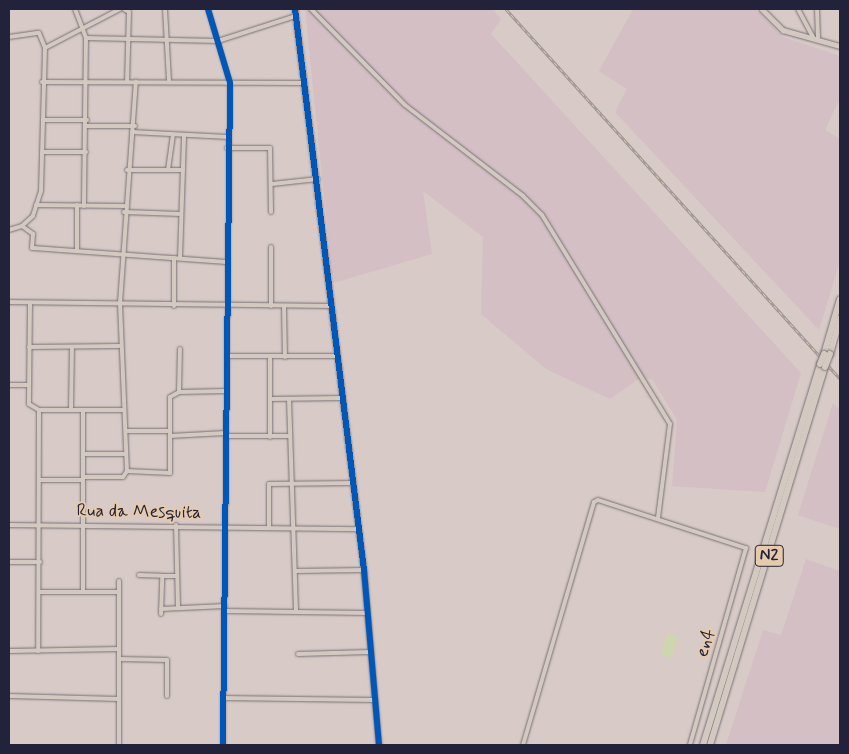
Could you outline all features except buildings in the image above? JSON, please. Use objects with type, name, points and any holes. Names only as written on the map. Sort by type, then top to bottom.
[{"type":"highway","points":[[827,354],[840,299]]},
{"type":"highway","points":[[823,365],[840,318]]},
{"type":"highway","name":"N2","points":[[703,745],[817,374],[823,365]]},
{"type":"highway","name":"N2","points":[[710,745],[823,365]]},
{"type":"street","points":[[75,9],[86,38],[87,120],[84,206]]},
{"type":"street","points":[[45,48],[83,31],[120,9]]},
{"type":"street","points":[[124,9],[129,12],[127,82]]},
{"type":"street","points":[[165,9],[170,39],[169,80]]},
{"type":"street","points":[[208,9],[230,83],[227,148],[225,611],[222,745]]},
{"type":"street","points":[[295,9],[318,180],[330,306],[364,570],[374,700],[380,745]]},
{"type":"street","points":[[311,9],[398,99],[523,196],[542,215],[670,424],[658,518],[594,502],[523,745]]},
{"type":"street","points":[[762,9],[783,30],[840,46]]},
{"type":"street","points":[[798,9],[816,39]]},
{"type":"street","points":[[816,39],[817,9]]},
{"type":"street","points":[[86,38],[218,41],[296,16]]},
{"type":"street","points":[[9,37],[38,33],[45,48],[42,82],[44,120],[36,205],[22,226],[9,230]]},
{"type":"street","points":[[42,82],[87,83],[169,80],[230,83],[304,83]]},
{"type":"street","points":[[39,480],[123,477],[127,471],[120,346],[121,256],[127,170],[132,132],[135,126],[136,82]]},
{"type":"street","points":[[44,120],[87,120]]},
{"type":"street","points":[[86,126],[135,126]]},
{"type":"street","points":[[132,132],[172,136],[228,137]]},
{"type":"street","points":[[168,170],[172,136]]},
{"type":"street","points":[[180,258],[184,136]]},
{"type":"street","points":[[227,148],[270,148],[271,212]]},
{"type":"street","points":[[42,152],[86,152]]},
{"type":"street","points":[[127,170],[183,170]]},
{"type":"street","points":[[272,184],[318,180]]},
{"type":"street","points":[[36,205],[124,206]]},
{"type":"street","points":[[77,206],[77,248]]},
{"type":"street","points":[[124,212],[181,214]]},
{"type":"street","points":[[22,226],[33,234],[34,248],[77,248],[121,256],[227,262]]},
{"type":"street","points":[[270,247],[271,306]]},
{"type":"street","points":[[174,258],[174,306]]},
{"type":"street","points":[[9,302],[120,303],[227,307],[330,306]]},
{"type":"street","points":[[30,303],[30,408],[39,410],[124,410]]},
{"type":"street","points":[[284,306],[285,357]]},
{"type":"street","points":[[29,347],[120,346]]},
{"type":"street","points":[[71,409],[72,347]]},
{"type":"street","points":[[180,349],[180,392]]},
{"type":"street","points":[[226,356],[337,356]]},
{"type":"street","points":[[270,357],[270,437]]},
{"type":"street","points":[[9,385],[29,385]]},
{"type":"street","points":[[127,471],[170,473],[169,398],[180,392],[226,391]]},
{"type":"street","points":[[270,399],[342,398]]},
{"type":"street","points":[[289,399],[296,612]]},
{"type":"street","points":[[38,650],[40,562],[39,410]]},
{"type":"street","points":[[84,410],[84,592]]},
{"type":"street","points":[[126,431],[270,437],[289,436]]},
{"type":"street","points":[[83,454],[126,454]]},
{"type":"street","points":[[269,528],[269,484],[353,483]]},
{"type":"street","name":"en4","points":[[658,518],[746,548],[690,745]]},
{"type":"street","name":"Rua da Mesquita","points":[[9,525],[294,529],[359,528]]},
{"type":"street","points":[[176,526],[175,576],[178,607]]},
{"type":"street","points":[[9,562],[40,562]]},
{"type":"street","points":[[296,571],[364,570]]},
{"type":"street","points":[[139,575],[175,576]]},
{"type":"street","points":[[161,614],[162,576]]},
{"type":"street","points":[[119,745],[120,580]]},
{"type":"street","points":[[39,592],[119,592]]},
{"type":"street","points":[[161,609],[225,606]]},
{"type":"street","points":[[225,611],[368,613]]},
{"type":"street","points":[[9,651],[119,649]]},
{"type":"street","points":[[298,654],[370,652]]},
{"type":"street","points":[[120,659],[167,660],[167,696]]},
{"type":"street","points":[[9,696],[119,699]]},
{"type":"street","points":[[223,698],[374,700]]},
{"type":"shaded area","points":[[305,9],[492,9],[501,19],[491,34],[801,373],[765,492],[672,486],[677,420],[652,379],[640,378],[610,399],[546,369],[481,314],[483,237],[423,191],[432,254],[333,283]]},
{"type":"shaded area","points":[[633,9],[756,9],[783,37],[840,56],[840,98],[825,130],[840,139],[840,261],[819,330],[615,112],[627,89],[599,71]]},
{"type":"shaded area","points":[[833,403],[840,411],[840,529],[798,515]]},
{"type":"shaded area","points":[[806,559],[840,571],[840,745],[726,745],[763,630],[781,635]]},
{"type":"green space","points":[[667,633],[678,636],[672,658],[661,655]]},
{"type":"railway","points":[[506,9],[840,379]]},
{"type":"cycle path","points":[[208,9],[230,83],[223,745]]},
{"type":"cycle path","points":[[295,9],[364,570],[379,745]]}]
